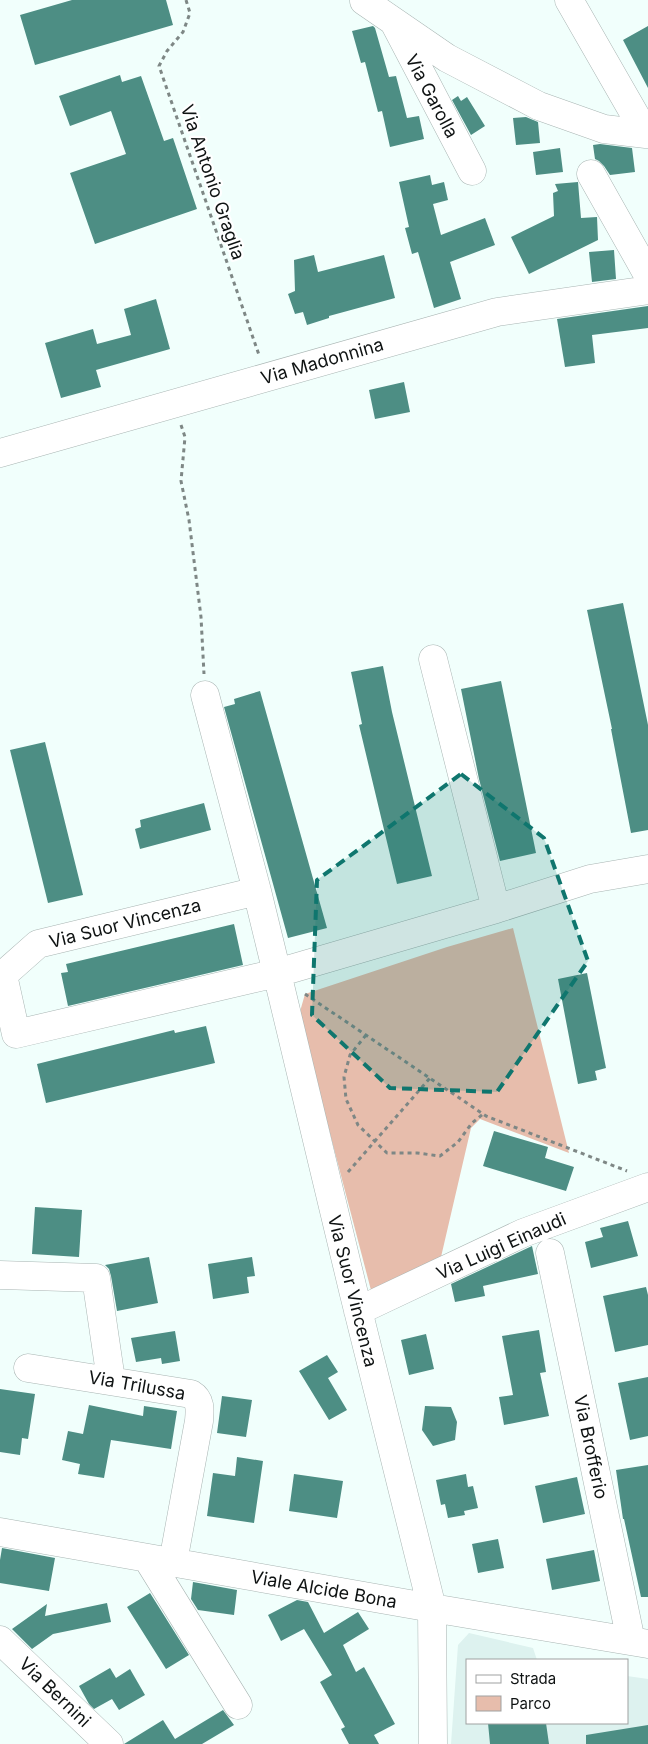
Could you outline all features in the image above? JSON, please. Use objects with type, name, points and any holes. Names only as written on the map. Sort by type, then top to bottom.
[{"type":"street","points":[[569,0],[647,134]]},
{"type":"street","points":[[364,1],[447,58],[539,106],[604,129],[647,134]]},
{"type":"street","name":"Via Garolla","points":[[393,20],[472,172]]},
{"type":"street","points":[[591,174],[648,275]]},
{"type":"street","name":"Via Madonnina","points":[[0,453],[497,312],[648,290]]},
{"type":"street","points":[[433,659],[496,909]]},
{"type":"street","name":"Via Suor Vincenza","points":[[206,695],[257,891],[432,1608],[433,1744]]},
{"type":"street","name":"Via Suor Vincenza","points":[[257,891],[38,944],[3,975],[16,1034],[277,973],[496,909],[590,879],[648,869]]},
{"type":"street","name":"Via Luigi Einaudi","points":[[358,1311],[639,1179]]},
{"type":"street","name":"Via Brofferio","points":[[550,1252],[640,1642]]},
{"type":"street","points":[[0,1275],[96,1278],[111,1380]]},
{"type":"street","name":"Via Trilussa","points":[[28,1368],[111,1380],[191,1394],[196,1397],[200,1407],[199,1421],[160,1560]]},
{"type":"street","name":"Viale Alcide Bona","points":[[0,1532],[432,1608],[640,1642]]},
{"type":"street","points":[[160,1560],[238,1705]]},
{"type":"street","name":"Via Bernini","points":[[0,1640],[109,1744]]},
{"type":"path","name":"Via Antonio Graglia","points":[[186,0],[190,13],[183,32],[167,51],[159,66],[266,377]]},
{"type":"path","points":[[175,403],[185,437],[181,481],[189,520],[201,617],[206,695]]},
{"type":"path","points":[[277,973],[483,1114],[639,1179]]},
{"type":"path","points":[[366,1034],[350,1055],[344,1077],[346,1099],[358,1125],[387,1153],[417,1153],[440,1156],[458,1142],[472,1123],[483,1114]]},
{"type":"path","points":[[326,1178],[348,1172],[430,1078]]},
{"type":"highlighted area","points":[[461,774],[544,838],[588,961],[497,1092],[390,1088],[312,1015],[317,880]]},
{"type":"shaded area","points":[[469,1633],[533,1648],[537,1659],[466,1659],[466,1724],[628,1724],[628,1676],[648,1679],[648,1744],[451,1744],[458,1645]]},
{"type":"green space","points":[[513,928],[569,1153],[480,1119],[471,1128],[441,1257],[372,1294],[299,1015],[305,994],[447,947]]},
{"type":"building","points":[[72,0],[166,0],[173,25],[35,65],[20,15]]},
{"type":"building","points":[[373,26],[389,77],[396,76],[407,118],[419,116],[424,139],[390,147],[382,111],[378,112],[365,62],[361,63],[352,31]]},
{"type":"building","points":[[648,26],[648,88],[623,40]]},
{"type":"building","points":[[120,75],[122,82],[141,76],[164,141],[173,138],[197,209],[95,244],[70,173],[126,154],[111,111],[70,126],[59,96]]},
{"type":"building","points":[[458,96],[461,101],[467,97],[485,126],[471,135],[452,100]]},
{"type":"building","points":[[526,117],[538,122],[540,143],[516,145],[513,118]]},
{"type":"building","points":[[600,144],[632,148],[635,172],[610,175],[604,166],[595,159],[593,145]]},
{"type":"building","points":[[560,148],[563,172],[536,175],[533,152]]},
{"type":"building","points":[[430,175],[432,185],[444,182],[448,200],[433,204],[441,235],[485,218],[495,245],[450,262],[461,299],[434,308],[418,252],[412,254],[405,228],[409,227],[399,182]]},
{"type":"building","points":[[578,182],[581,218],[597,217],[598,240],[529,274],[511,237],[554,216],[553,193],[558,191],[555,184]]},
{"type":"building","points":[[614,250],[616,279],[592,282],[589,252]]},
{"type":"building","points":[[314,255],[318,272],[384,255],[395,298],[329,316],[329,318],[307,325],[303,312],[295,314],[288,294],[295,291],[294,260]]},
{"type":"building","points":[[156,299],[170,349],[96,370],[101,387],[61,398],[45,343],[93,329],[97,344],[131,335],[124,309]]},
{"type":"building","points":[[648,306],[648,328],[592,335],[595,363],[565,367],[557,319]]},
{"type":"building","points":[[404,382],[410,412],[375,419],[369,390]]},
{"type":"building","points":[[623,603],[648,725],[648,830],[631,833],[587,610]]},
{"type":"building","points":[[383,666],[392,712],[432,876],[397,884],[359,725],[362,724],[351,672]]},
{"type":"building","points":[[501,681],[536,853],[500,861],[479,779],[461,689]]},
{"type":"building","points":[[260,691],[327,928],[288,938],[224,707],[235,704],[234,699]]},
{"type":"building","points":[[45,742],[83,895],[48,903],[10,750]]},
{"type":"building","points":[[204,803],[211,830],[140,849],[135,829],[141,827],[140,820]]},
{"type":"building","points":[[234,924],[243,965],[68,1006],[61,973],[68,972],[66,964]]},
{"type":"building","points":[[587,973],[606,1068],[595,1071],[597,1080],[578,1084],[558,979]]},
{"type":"building","points":[[206,1026],[215,1063],[46,1103],[37,1064],[174,1030],[175,1033]]},
{"type":"building","points":[[494,1131],[548,1147],[545,1158],[574,1167],[566,1191],[483,1166]]},
{"type":"building","points":[[35,1207],[82,1210],[79,1257],[32,1254]]},
{"type":"building","points":[[628,1221],[638,1256],[591,1268],[585,1242],[603,1237],[600,1228]]},
{"type":"building","points":[[532,1246],[538,1274],[483,1286],[485,1296],[455,1302],[451,1284]]},
{"type":"building","points":[[149,1257],[158,1303],[117,1311],[111,1276],[109,1269],[105,1265]]},
{"type":"building","points":[[252,1257],[255,1276],[247,1277],[249,1293],[213,1299],[208,1264]]},
{"type":"building","points":[[646,1287],[648,1295],[648,1345],[615,1352],[603,1296]]},
{"type":"building","points":[[539,1330],[546,1372],[540,1373],[549,1416],[504,1425],[499,1397],[513,1395],[502,1336]]},
{"type":"building","points":[[175,1331],[180,1361],[162,1364],[161,1358],[136,1362],[131,1338]]},
{"type":"building","points":[[426,1334],[434,1369],[409,1375],[401,1340]]},
{"type":"building","points":[[327,1355],[338,1372],[328,1378],[347,1410],[329,1420],[299,1371]]},
{"type":"building","points":[[648,1377],[648,1436],[630,1440],[618,1383]]},
{"type":"building","points":[[0,1389],[35,1394],[28,1439],[22,1438],[20,1455],[0,1452]]},
{"type":"building","points":[[222,1396],[252,1400],[246,1437],[217,1433]]},
{"type":"building","points":[[89,1405],[143,1416],[144,1406],[177,1411],[171,1449],[111,1440],[104,1478],[78,1474],[80,1464],[62,1460],[68,1431],[83,1434]]},
{"type":"building","points":[[425,1406],[451,1407],[457,1422],[455,1440],[433,1446],[422,1430]]},
{"type":"building","points":[[237,1457],[263,1461],[254,1523],[207,1516],[213,1473],[235,1476]]},
{"type":"building","points":[[648,1465],[648,1597],[641,1597],[623,1519],[616,1470]]},
{"type":"building","points":[[294,1474],[343,1481],[337,1518],[289,1511]]},
{"type":"building","points":[[466,1474],[468,1487],[473,1486],[478,1508],[464,1511],[465,1515],[448,1518],[445,1504],[441,1505],[436,1480]]},
{"type":"building","points":[[577,1477],[585,1514],[543,1523],[535,1486]]},
{"type":"building","points":[[498,1539],[504,1568],[478,1573],[472,1544]]},
{"type":"building","points":[[2,1548],[55,1558],[49,1591],[0,1583]]},
{"type":"building","points":[[594,1550],[600,1581],[552,1590],[546,1559]]},
{"type":"building","points":[[193,1582],[237,1590],[234,1615],[198,1610],[191,1599]]},
{"type":"building","points":[[150,1593],[189,1655],[166,1669],[127,1607]]},
{"type":"building","points":[[297,1600],[308,1602],[324,1633],[358,1612],[369,1629],[343,1645],[356,1672],[364,1667],[395,1724],[374,1735],[379,1744],[349,1744],[341,1729],[345,1727],[320,1682],[332,1675],[304,1629],[281,1641],[268,1615]]},
{"type":"building","points":[[107,1603],[111,1622],[53,1634],[32,1649],[12,1629],[47,1604],[45,1616]]},
{"type":"building","points":[[110,1668],[116,1678],[130,1669],[145,1695],[119,1710],[112,1699],[94,1709],[79,1686]]},
{"type":"building","points":[[223,1710],[234,1725],[202,1744],[124,1744],[163,1720],[175,1739]]},
{"type":"building","points":[[488,1724],[546,1724],[549,1744],[490,1744]]},
{"type":"building","points":[[648,1725],[648,1744],[586,1744],[586,1735]]}]
